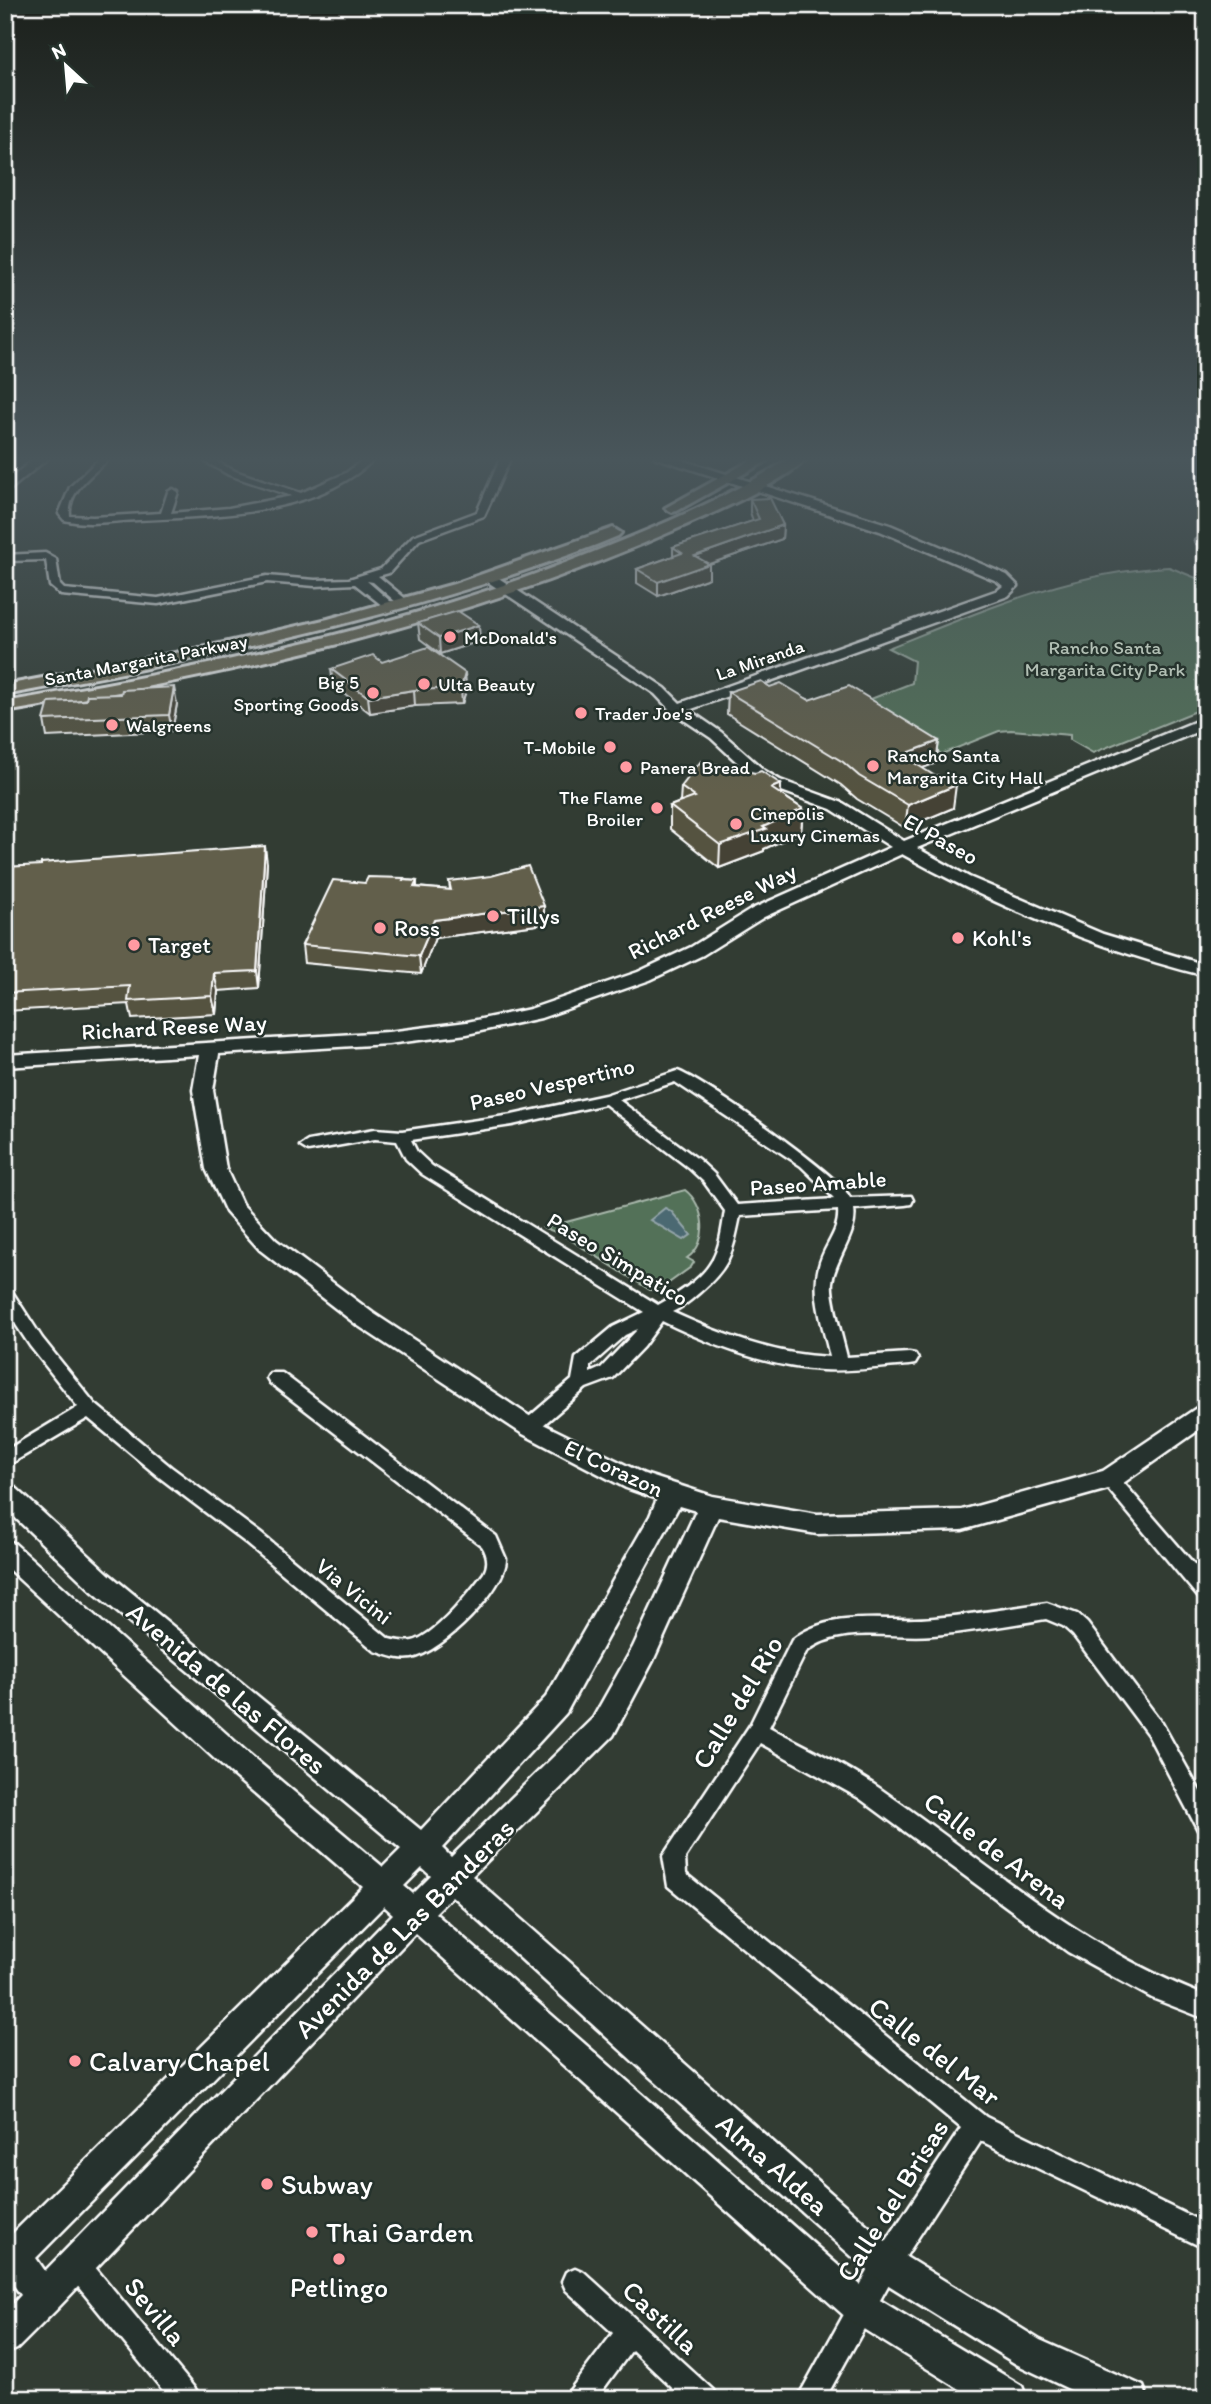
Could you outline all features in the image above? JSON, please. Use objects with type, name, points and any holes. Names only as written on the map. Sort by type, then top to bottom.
[{"type":"main road","name":"Santa Margarita Parkway","points":[[5,690],[246,645],[471,583],[495,588],[536,569]]},
{"type":"main road","name":"Santa Margarita Parkway","points":[[5,707],[135,685],[284,655],[372,632],[495,588],[565,569]]},
{"type":"street","points":[[53,569],[55,586],[61,592],[150,601],[176,599],[267,579],[326,583],[364,578],[386,569]]},
{"type":"street","name":"La Miranda","points":[[677,709],[1003,593],[1011,586],[1002,578],[981,569]]},
{"type":"street","points":[[364,578],[360,583],[387,604],[399,605]]},
{"type":"street","name":"El Paseo","points":[[495,588],[644,696],[677,709],[716,734],[759,774],[774,783],[837,806],[963,881],[1097,938],[1206,971]]},
{"type":"street","name":"Richard Reese Way","points":[[5,1061],[388,1038],[467,1028],[534,1014],[600,993],[672,963],[787,899],[902,847],[1206,722]]},
{"type":"street","name":"El Corazon","points":[[210,1049],[203,1090],[216,1169],[233,1206],[268,1245],[365,1319],[529,1427],[635,1481],[712,1506],[817,1524],[962,1520],[1110,1479],[1206,1413]]},
{"type":"street","name":"Paseo Vespertino","points":[[308,1146],[375,1134],[402,1136],[512,1120],[608,1099],[677,1076],[830,1180],[841,1192],[844,1204]]},
{"type":"street","points":[[580,1383],[582,1363],[619,1331],[659,1313],[699,1286],[718,1266],[726,1247],[733,1211],[709,1178],[694,1164],[608,1099]]},
{"type":"street","name":"Paseo Simpatico","points":[[402,1136],[411,1155],[427,1170],[659,1313],[697,1332],[774,1355],[808,1362],[909,1359]]},
{"type":"street","name":"Paseo Amable","points":[[733,1211],[905,1200]]},
{"type":"street","points":[[840,1363],[823,1286],[828,1262],[845,1229],[847,1212],[844,1204]]},
{"type":"street","name":"Via Vicini","points":[[5,1294],[36,1342],[89,1409],[165,1472],[253,1538],[382,1645],[393,1651],[415,1651],[435,1642],[495,1572],[497,1553],[489,1541],[276,1378]]},
{"type":"street","points":[[529,1427],[580,1383],[607,1373],[637,1343],[659,1313]]},
{"type":"street","points":[[5,1460],[89,1409]]},
{"type":"street","points":[[1110,1479],[1206,1592]]},
{"type":"street","name":"Avenida de las Flores","points":[[5,1493],[100,1582],[421,1849],[452,1878]]},
{"type":"street","name":"Avenida de Las Banderas","points":[[10,2261],[421,1849],[556,1705],[662,1518],[671,1494]]},
{"type":"street","name":"Avenida de Las Banderas","points":[[5,2337],[413,1914],[603,1727],[644,1653],[701,1524],[712,1506]]},
{"type":"street","name":"Avenida de las Flores","points":[[5,1550],[196,1724],[413,1914]]},
{"type":"street","name":"Calle del Rio","points":[[674,1856],[757,1731],[799,1646],[819,1633],[840,1628],[932,1627],[1047,1611],[1070,1620],[1080,1629],[1155,1729],[1206,1823]]},
{"type":"street","name":"Calle de Arena","points":[[757,1731],[879,1799],[1074,1945],[1165,1994],[1206,2008]]},
{"type":"street","name":"Calle del Mar","points":[[674,1856],[676,1879],[977,2126],[1206,2237]]},
{"type":"street","name":"Alma Aldea","points":[[452,1878],[886,2264],[1028,2352],[1130,2399]]},
{"type":"street","name":"Alma Aldea","points":[[413,1914],[861,2308],[1009,2399]]},
{"type":"street","name":"Calle del Brisas","points":[[810,2399],[886,2264],[977,2126]]},
{"type":"street","points":[[10,2261],[44,2298]]},
{"type":"street","name":"Sevilla","points":[[76,2264],[187,2399]]},
{"type":"street","name":"Castilla","points":[[575,2281],[704,2399]]},
{"type":"street","points":[[579,2399],[629,2331]]},
{"type":"green space","name":"Rancho Santa Margarita City Park","points":[[1174,569],[1206,582],[1206,707],[1093,753],[1070,740],[1070,735],[1011,730],[999,731],[942,754],[858,704],[912,683],[914,661],[888,648],[991,607],[1060,585],[1132,570]]},
{"type":"green space","points":[[685,1190],[697,1205],[702,1234],[694,1251],[687,1258],[694,1262],[691,1267],[659,1290],[650,1290],[561,1234],[544,1228]]},
{"type":"water","points":[[665,1208],[671,1211],[691,1235],[684,1240],[650,1220]]},
{"type":"building","points":[[637,569],[694,569],[658,582]]},
{"type":"building","points":[[458,611],[479,625],[439,638],[418,623]]},
{"type":"building","points":[[428,647],[465,673],[461,688],[414,690],[368,697],[331,669],[373,655],[382,662]]},
{"type":"building","points":[[761,681],[770,687],[781,683],[809,700],[849,686],[939,741],[902,755],[935,776],[938,775],[956,785],[908,805],[728,692]]},
{"type":"building","points":[[174,687],[169,715],[44,720],[49,702],[86,700],[87,695],[121,694],[122,690]]},
{"type":"building","points":[[701,761],[755,773],[761,771],[781,784],[771,788],[803,809],[763,827],[766,829],[720,845],[670,806],[695,797],[681,787]]},
{"type":"building","name":"Target","points":[[265,846],[257,971],[214,973],[212,996],[128,1001],[130,986],[5,993],[5,867]]},
{"type":"building","points":[[528,866],[544,906],[434,920],[419,956],[302,945],[333,880],[365,883],[368,877],[404,878],[403,880],[417,881],[414,887],[451,890],[449,881],[491,876]]},
{"type":"place","name":"McDonald's","points":[[450,637]]},
{"type":"place","name":"Ulta Beauty","points":[[424,684]]},
{"type":"place","name":"Big 5 Sporting Goods","points":[[373,693]]},
{"type":"place","name":"Trader Joe's","points":[[581,713]]},
{"type":"place","name":"Walgreens","points":[[112,725]]},
{"type":"place","name":"T-Mobile","points":[[610,747]]},
{"type":"place","name":"Rancho Santa Margarita City Hall","points":[[873,766]]},
{"type":"place","name":"Panera Bread","points":[[626,767]]},
{"type":"place","name":"The Flame Broiler","points":[[657,808]]},
{"type":"place","name":"Cinepolis Luxury Cinemas","points":[[736,824]]},
{"type":"place","name":"Tillys","points":[[493,916]]},
{"type":"place","name":"Ross","points":[[380,928]]},
{"type":"place","name":"Kohl's","points":[[958,938]]},
{"type":"place","name":"Target","points":[[134,945]]},
{"type":"place","name":"Calvary Chapel","points":[[75,2061]]},
{"type":"place","name":"Subway","points":[[267,2184]]},
{"type":"place","name":"Thai Garden","points":[[312,2232]]},
{"type":"place","name":"Petlingo","points":[[339,2259]]}]
